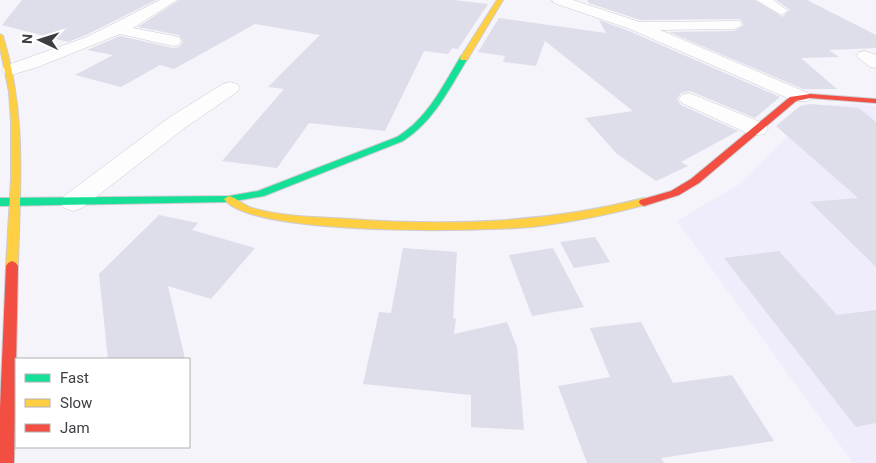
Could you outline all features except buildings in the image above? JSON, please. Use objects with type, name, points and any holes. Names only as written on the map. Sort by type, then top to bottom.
[{"type":"street","points":[[11,70],[34,64],[118,29],[170,0]]},
{"type":"street","points":[[0,202],[229,199],[260,194],[416,131],[425,120],[500,0]]},
{"type":"street","points":[[559,0],[636,26],[802,97]]},
{"type":"street","points":[[762,0],[781,11]]},
{"type":"street","points":[[636,26],[734,24]]},
{"type":"street","points":[[118,29],[174,42]]},
{"type":"street","points":[[158,50],[189,33]]},
{"type":"street","points":[[0,36],[11,70],[16,113],[6,463]]},
{"type":"street","points":[[720,62],[766,63]]},
{"type":"street","points":[[73,202],[178,122],[230,88]]},
{"type":"street","points":[[229,199],[238,208],[302,220],[410,228],[481,227],[542,222],[611,212],[675,194],[695,181],[792,99],[835,96],[876,101]]},
{"type":"street","points":[[689,99],[757,129]]},
{"type":"shaded area","points":[[858,104],[876,106],[876,463],[853,463],[677,221],[738,185],[811,113],[824,105]]},
{"type":"traffic: fast","points":[[0,202],[229,199],[260,194],[400,139],[411,132],[421,124],[437,103],[464,58]]},
{"type":"traffic: slow","points":[[464,58],[500,0]]},
{"type":"traffic: slow","points":[[0,36],[8,64],[16,121],[16,179],[12,266]]},
{"type":"traffic: slow","points":[[229,199],[241,208],[262,214],[361,224],[432,227],[468,227],[539,222],[609,211],[644,202]]},
{"type":"traffic: jam","points":[[644,202],[675,193],[695,181],[793,99],[810,96],[876,101]]},
{"type":"traffic: jam","points":[[6,463],[12,266]]}]
